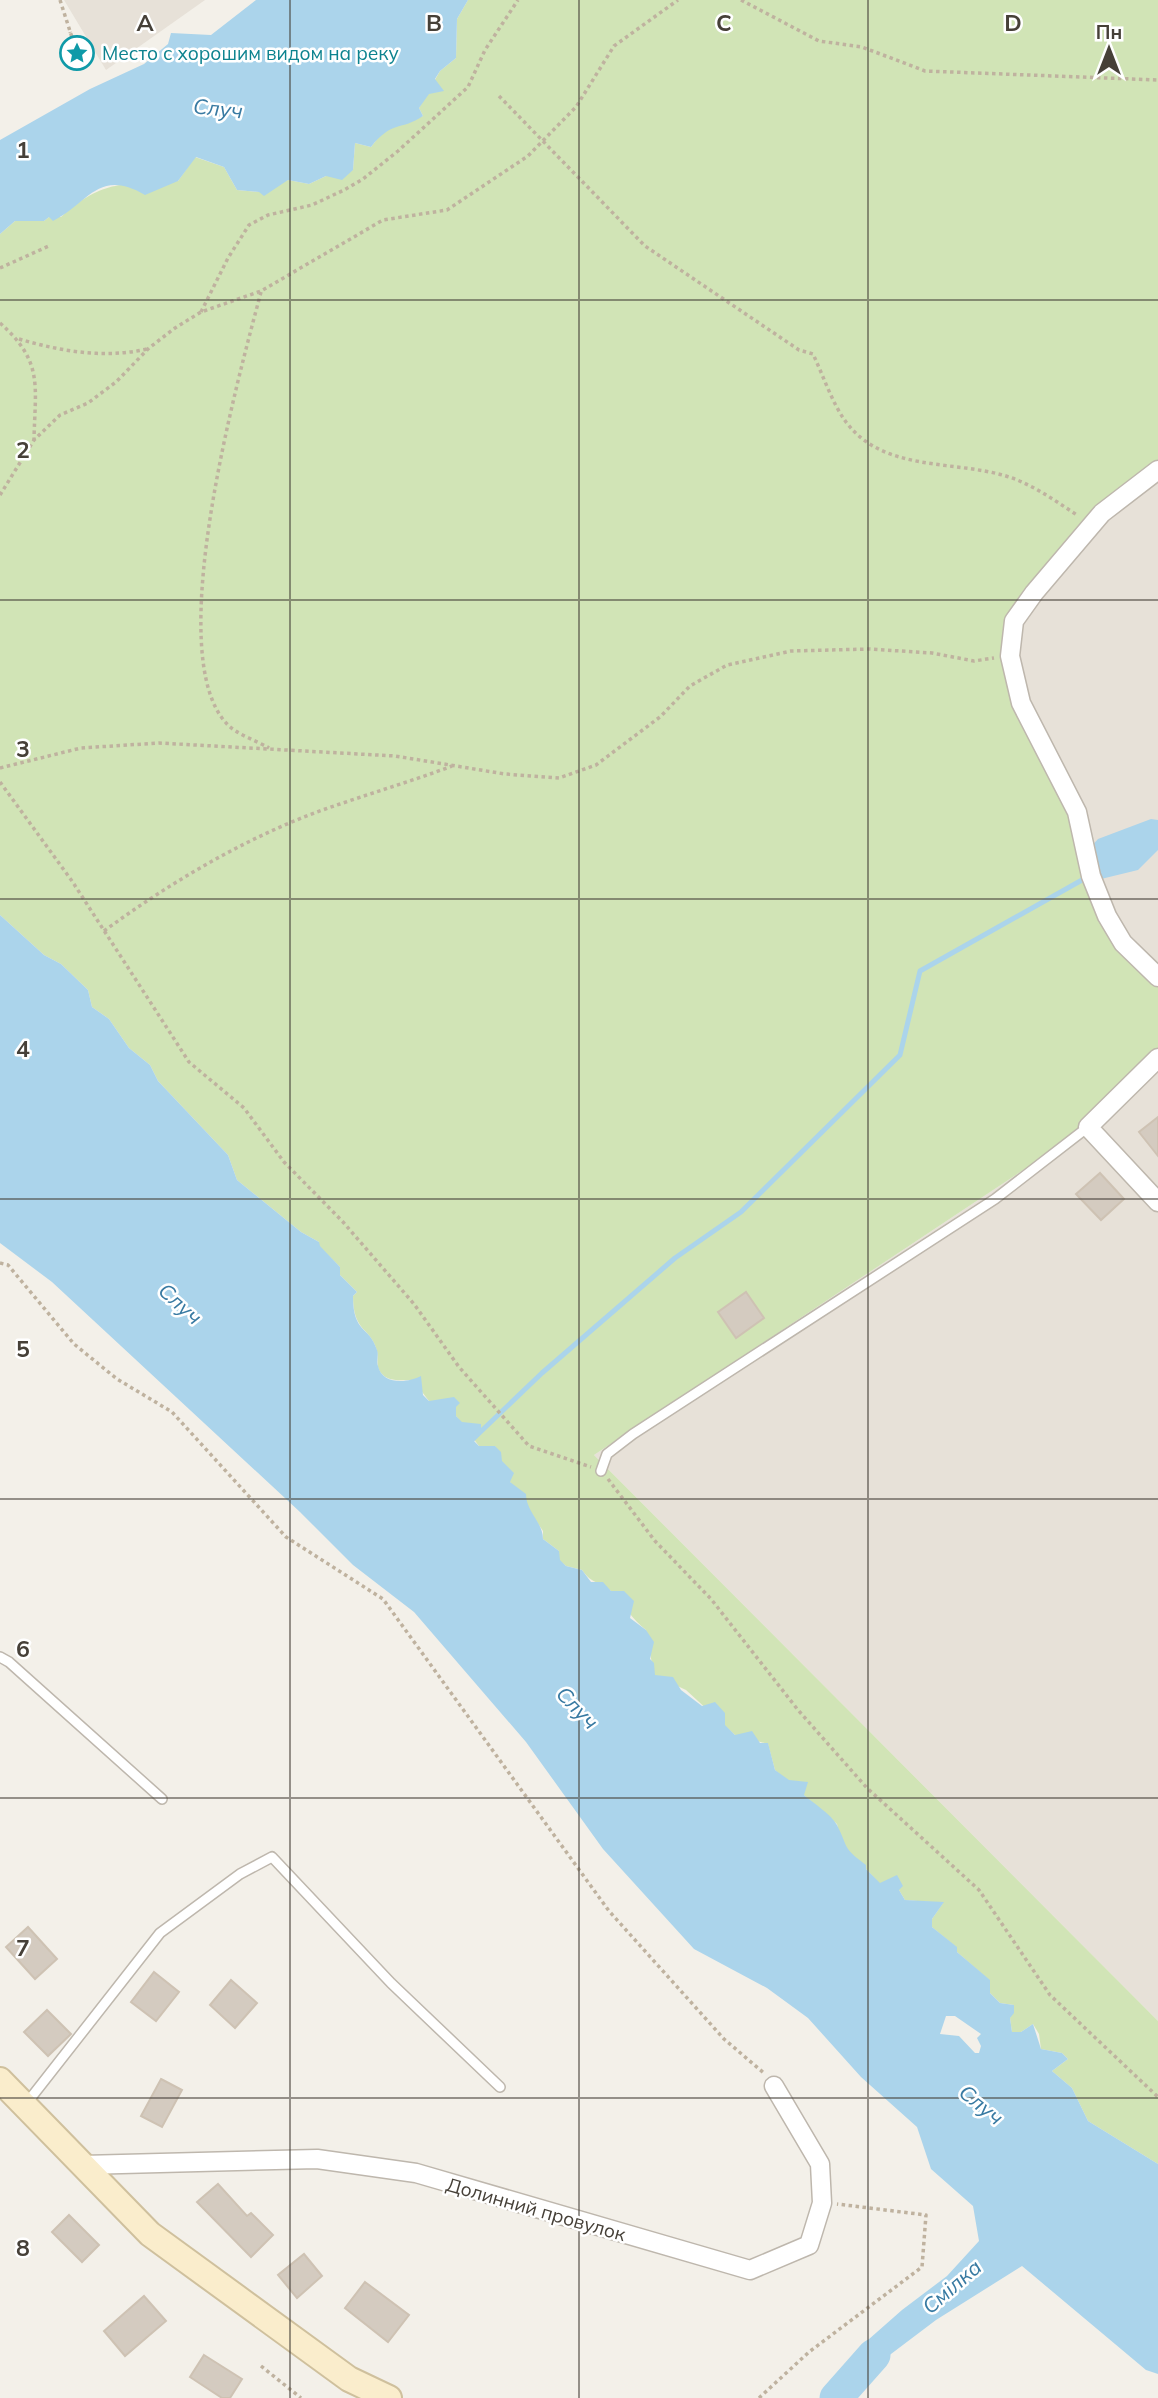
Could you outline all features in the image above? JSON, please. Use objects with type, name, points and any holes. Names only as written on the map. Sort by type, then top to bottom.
[{"type":"main road","points":[[0,2080],[150,2235],[349,2379],[389,2398]]},
{"type":"street","points":[[1158,470],[1092,524],[1014,621],[1010,656],[1021,703],[1077,812],[1091,876],[1107,916],[1123,943],[1158,977]]},
{"type":"street","points":[[1158,1058],[1088,1127],[1158,1202]]},
{"type":"street","name":"Долинний провулок","points":[[83,2165],[317,2159],[416,2173],[750,2270],[809,2245],[822,2203],[820,2164],[774,2087]]},
{"type":"lane","points":[[601,1471],[607,1454],[633,1434],[995,1199],[1088,1127]]},
{"type":"lane","points":[[0,1657],[9,1662],[162,1799]]},
{"type":"lane","points":[[25,2106],[160,1933],[240,1874],[272,1857],[391,1983],[500,2087]]},
{"type":"path","points":[[60,0],[76,52],[70,32]]},
{"type":"path","points":[[201,312],[228,258],[249,225],[268,215],[312,205],[344,190],[363,179],[397,151],[468,87],[485,50],[518,0]]},
{"type":"path","points":[[0,495],[34,440],[60,415],[88,402],[116,382],[149,348],[201,312],[261,291],[383,220],[447,210],[528,156],[576,107],[614,46],[678,0]]},
{"type":"path","points":[[741,0],[818,41],[862,47],[925,71],[1158,80]]},
{"type":"path","points":[[499,96],[645,246],[799,350],[813,354],[846,422],[868,443],[895,456],[1005,476],[1040,491],[1092,524]]},
{"type":"path","points":[[0,268],[51,245]]},
{"type":"path","points":[[261,291],[225,442],[203,569],[199,636],[208,689],[227,725],[271,749]]},
{"type":"path","points":[[0,323],[19,339],[34,363],[34,440]]},
{"type":"path","points":[[19,339],[77,353],[114,353],[149,348]]},
{"type":"path","points":[[0,768],[81,748],[114,744],[395,756],[559,778],[596,765],[660,717],[690,686],[727,665],[791,651],[869,649],[932,653],[974,661],[1010,656]]},
{"type":"path","points":[[104,931],[153,896],[270,833],[339,804],[388,791],[454,765]]},
{"type":"path","points":[[0,782],[104,931],[189,1062],[244,1108],[284,1162],[343,1222],[414,1304],[487,1401],[529,1446],[601,1471],[655,1541],[711,1599],[798,1710],[867,1788],[979,1890],[1050,1995],[1158,2097]]},
{"type":"path","points":[[0,1263],[8,1265],[74,1344],[117,1379],[172,1412],[286,1537],[383,1599],[609,1912],[724,2039],[763,2072],[774,2087]]},
{"type":"path","points":[[759,2398],[809,2352],[922,2267],[926,2215],[822,2203]]},
{"type":"path","points":[[261,2367],[301,2398]]},
{"type":"shaded area","points":[[64,0],[205,0],[106,70]]},
{"type":"shaded area","points":[[1158,470],[1158,977],[1123,943],[1021,703],[1014,621],[1034,593]]},
{"type":"shaded area","points":[[1158,1058],[1158,2021],[594,1455],[1088,1127]]},
{"type":"green space","points":[[468,0],[1158,0],[1158,470],[1034,593],[1010,656],[1077,812],[1107,916],[1158,977],[1158,1058],[1088,1127],[594,1455],[1158,2021],[1158,2164],[1088,2121],[1072,2088],[1052,2071],[1068,2059],[1062,2053],[1041,2049],[1039,2034],[1033,2024],[1021,2032],[1012,2032],[1010,2018],[1014,2005],[1000,2003],[990,1993],[989,1980],[932,1927],[932,1919],[943,1903],[905,1900],[899,1890],[880,1884],[865,1865],[849,1853],[841,1840],[837,1824],[775,1770],[768,1744],[735,1735],[686,1690],[654,1675],[646,1630],[609,1589],[582,1570],[566,1566],[559,1560],[559,1551],[543,1539],[543,1531],[510,1482],[495,1446],[479,1446],[456,1416],[456,1407],[429,1401],[413,1380],[391,1379],[381,1373],[374,1343],[356,1317],[353,1296],[357,1292],[340,1275],[340,1267],[319,1246],[319,1242],[301,1232],[237,1180],[228,1155],[158,1081],[150,1065],[129,1048],[109,1019],[92,1007],[88,990],[61,964],[44,955],[0,915],[0,234],[15,221],[44,221],[49,217],[61,217],[90,195],[115,186],[178,181],[195,157],[224,167],[237,190],[259,192],[288,180],[309,184],[326,176],[353,170],[355,143],[371,147],[384,130],[423,116],[419,108],[440,71],[456,58],[457,19]]},
{"type":"water","name":"Случ","points":[[256,0],[468,0],[457,19],[456,58],[440,71],[435,79],[444,91],[429,94],[419,108],[423,116],[391,129],[371,147],[355,143],[353,170],[342,180],[326,176],[309,184],[288,180],[264,196],[259,192],[237,190],[224,167],[196,157],[178,181],[145,195],[116,185],[105,187],[95,191],[53,221],[49,217],[44,221],[15,221],[0,234],[0,140],[90,89],[144,64],[168,44],[171,33],[211,35]]},
{"type":"water","points":[[1151,819],[1158,820],[1158,850],[1138,870],[1101,879],[1090,848],[1098,839]]},
{"type":"water","name":"Случ","points":[[0,915],[44,955],[61,964],[88,990],[92,1007],[109,1019],[129,1048],[150,1065],[158,1081],[228,1155],[237,1180],[301,1232],[319,1242],[340,1267],[340,1275],[357,1292],[353,1296],[356,1317],[374,1342],[380,1372],[396,1381],[421,1376],[423,1395],[429,1401],[454,1397],[460,1403],[456,1407],[456,1416],[462,1422],[481,1424],[481,1432],[473,1440],[479,1446],[495,1446],[501,1452],[502,1461],[514,1473],[510,1482],[526,1494],[543,1539],[559,1551],[560,1560],[566,1566],[582,1570],[591,1582],[603,1582],[611,1591],[624,1591],[634,1601],[630,1618],[646,1630],[654,1642],[650,1659],[654,1663],[655,1675],[673,1677],[681,1690],[702,1706],[715,1702],[725,1713],[725,1725],[735,1735],[752,1731],[760,1743],[768,1743],[775,1770],[789,1780],[808,1782],[804,1795],[834,1821],[849,1851],[866,1865],[866,1869],[880,1883],[897,1875],[903,1886],[899,1890],[905,1900],[944,1902],[932,1919],[932,1927],[957,1947],[957,1952],[990,1980],[990,1993],[1000,2003],[1014,2005],[1014,2013],[1010,2018],[1012,2032],[1021,2032],[1033,2024],[1041,2049],[1062,2053],[1068,2059],[1052,2071],[1072,2088],[1088,2121],[1158,2164],[1158,2374],[1146,2370],[1022,2266],[936,2320],[842,2391],[860,2347],[902,2310],[947,2276],[979,2241],[973,2206],[931,2169],[917,2127],[861,2077],[808,2018],[767,1988],[694,1949],[603,1849],[526,1742],[414,1612],[353,1565],[300,1512],[52,1282],[0,1243]],"holes":[[[946,2016],[955,2016],[981,2034],[977,2038],[981,2046],[979,2053],[975,2053],[959,2036],[940,2034]]]},
{"type":"building","points":[[1158,1117],[1158,1156],[1139,1132]]},
{"type":"building","points":[[1100,1173],[1124,1199],[1101,1220],[1076,1194]]},
{"type":"building","points":[[746,1292],[764,1318],[736,1338],[718,1312]]},
{"type":"building","points":[[28,1927],[57,1959],[35,1979],[6,1947]]},
{"type":"building","points":[[154,1972],[179,1992],[156,2021],[131,2002]]},
{"type":"building","points":[[231,1980],[257,2003],[235,2028],[210,2005]]},
{"type":"building","points":[[47,2010],[71,2034],[48,2056],[24,2032]]},
{"type":"building","points":[[161,2079],[182,2090],[162,2127],[141,2116]]},
{"type":"building","points":[[218,2184],[247,2216],[251,2213],[273,2235],[251,2257],[197,2202]]},
{"type":"building","points":[[69,2215],[99,2245],[82,2262],[52,2232]]},
{"type":"building","points":[[304,2254],[322,2276],[297,2298],[278,2275]]},
{"type":"building","points":[[365,2282],[409,2315],[388,2342],[345,2308]]},
{"type":"building","points":[[144,2296],[166,2321],[125,2356],[104,2331]]},
{"type":"building","points":[[204,2355],[242,2379],[230,2398],[222,2398],[190,2377]]},
{"type":"waterway","points":[[472,1440],[542,1373],[675,1258],[741,1212],[900,1055],[920,971],[1082,880]]},
{"type":"waterway","name":"Смілка","points":[[836,2398],[874,2355]]},
{"type":"place","name":"Место с хорошим видом на реку","points":[[77,53]]}]
